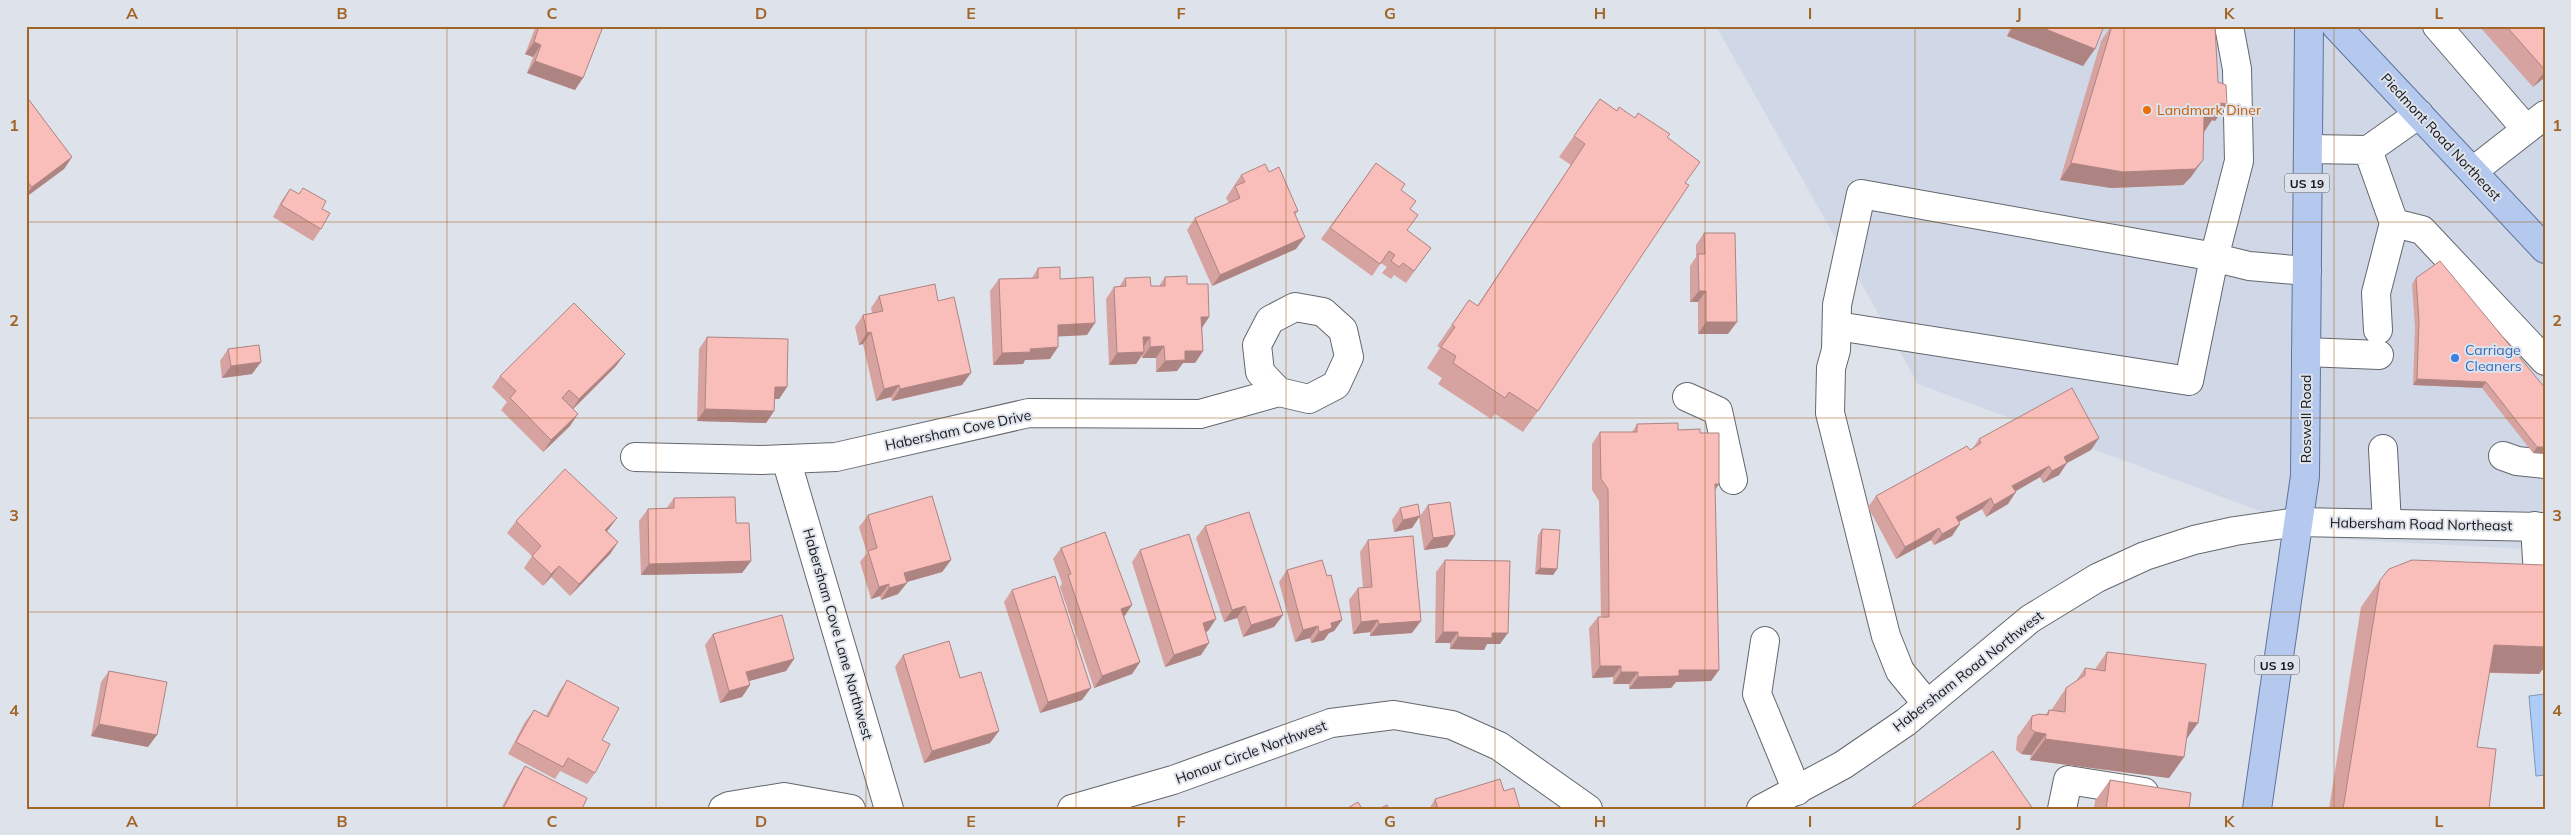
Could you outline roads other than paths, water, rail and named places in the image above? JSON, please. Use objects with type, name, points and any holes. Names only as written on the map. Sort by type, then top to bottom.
[{"type":"main road","name":"Roswell Road","points":[[2257,809],[2297,522],[2306,476],[2309,26]]},
{"type":"main road","name":"Piedmont Road Northeast","points":[[2336,26],[2545,249]]},
{"type":"street","points":[[1837,326],[2190,381],[2209,257],[2239,161],[2237,69],[2229,26]]},
{"type":"street","points":[[2437,26],[2536,122],[2473,172]]},
{"type":"street","points":[[2308,149],[2368,150],[2419,114]]},
{"type":"street","points":[[2306,352],[2378,342],[2376,293],[2394,223],[2368,150]]},
{"type":"street","points":[[1927,704],[1900,671],[1886,636],[1830,413],[1830,383],[1836,350],[1838,305],[1861,194],[2209,257],[2249,266],[2307,271]]},
{"type":"street","points":[[2394,223],[2422,230],[2545,360]]},
{"type":"street","name":"Habersham Cove Drive","points":[[635,457],[786,459],[836,457],[1029,413],[1200,414],[1279,392]]},
{"type":"street","points":[[1687,397],[1718,410],[1733,480]]},
{"type":"street","points":[[2383,449],[2387,524]]},
{"type":"street","points":[[2503,456],[2517,461],[2545,464]]},
{"type":"street","name":"Habersham Cove Lane Northwest","points":[[786,459],[889,809]]},
{"type":"street","name":"Habersham Road Northwest","points":[[1761,809],[1843,765],[1927,704],[2030,619],[2097,578],[2145,556],[2194,540],[2245,528],[2297,522]]},
{"type":"street","name":"Habersham Road Northeast","points":[[2297,522],[2540,526]]},
{"type":"street","points":[[2539,593],[2540,526]]},
{"type":"street","points":[[1765,641],[1757,694],[1797,791]]},
{"type":"street","name":"Honour Circle Northwest","points":[[1072,809],[1174,780],[1331,723],[1394,716],[1452,725],[1499,746],[1588,809]]},
{"type":"street","points":[[2062,809],[2068,780],[2171,796]]},
{"type":"street","points":[[723,809],[729,806],[784,797],[851,809]]},
{"type":"water","points":[[2545,694],[2545,775],[2536,776],[2529,696]]},
{"type":"place","name":"Landmark Diner","points":[[2147,110]]},
{"type":"place","name":"Carriage Cleaners","points":[[2455,358]]}]
